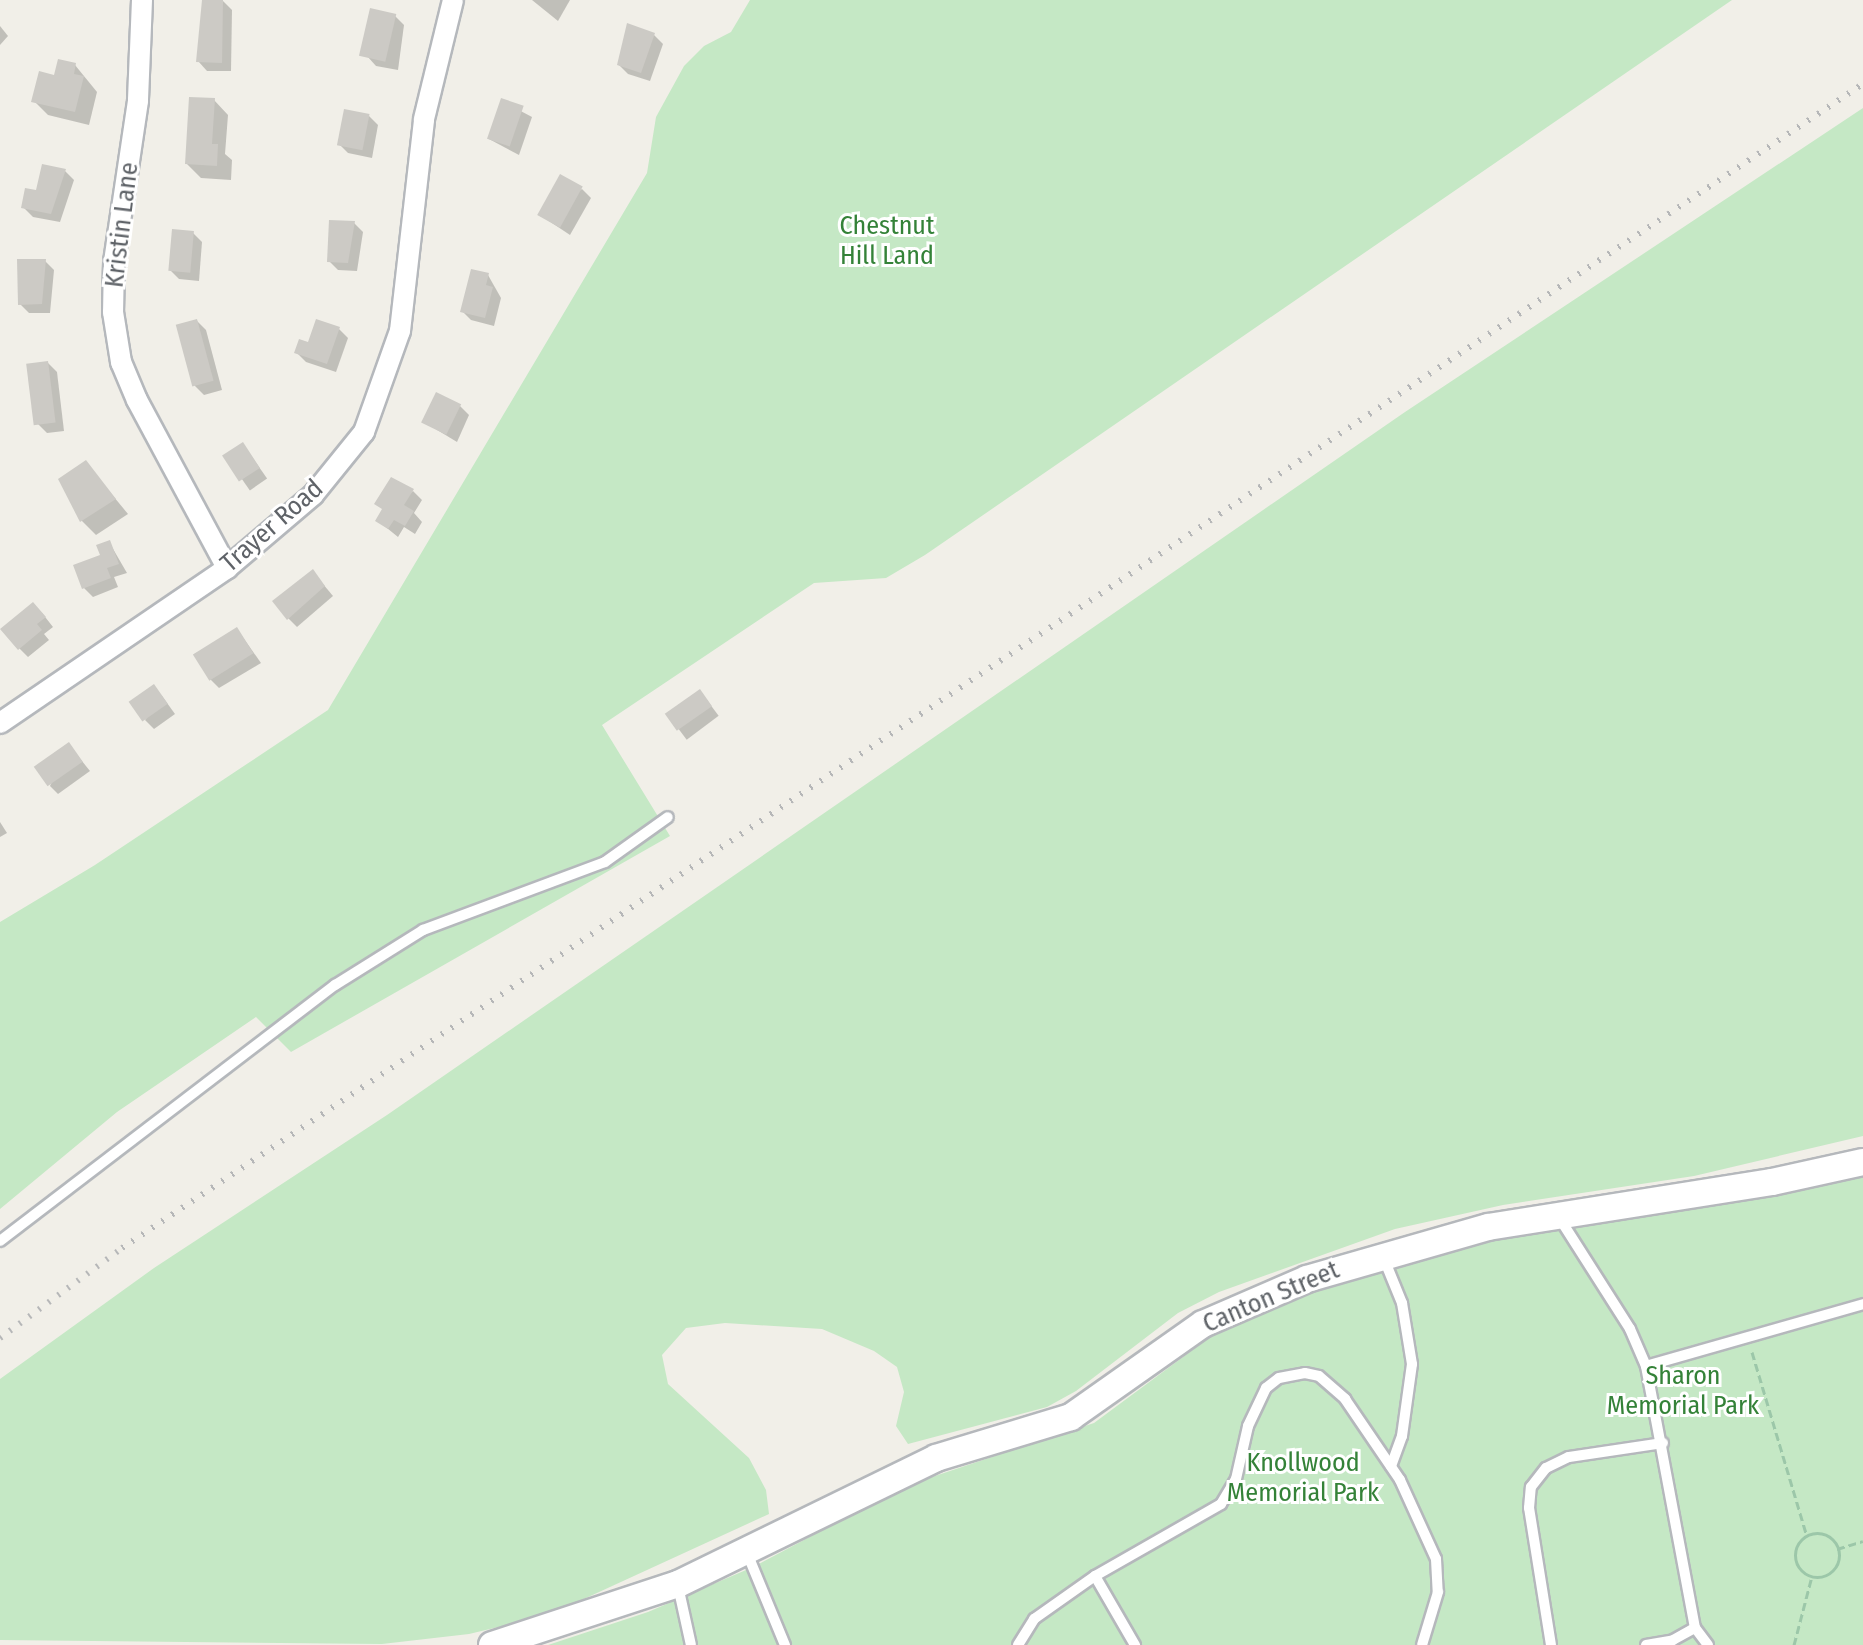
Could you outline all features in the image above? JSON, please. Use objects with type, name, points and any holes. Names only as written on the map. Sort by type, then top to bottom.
[{"type":"street","name":"Kristin Lane","points":[[142,0],[138,101],[114,262],[113,312],[121,362],[137,400],[227,568]]},
{"type":"street","name":"Trayer Road","points":[[0,723],[227,568],[313,495],[364,432],[384,387],[400,331],[424,119],[453,0]]},
{"type":"street","name":"Canton Street","points":[[492,1645],[678,1584],[747,1553],[902,1472],[1079,1414],[1216,1316],[1382,1254],[1556,1214],[1772,1182],[1863,1162]]},
{"type":"lane","points":[[0,1241],[335,985],[423,930],[605,862],[668,817]]},
{"type":"lane","points":[[1556,1214],[1630,1329],[1646,1366],[1663,1443],[1695,1628],[1708,1645]]},
{"type":"lane","points":[[1382,1254],[1402,1303],[1412,1364],[1405,1424],[1391,1466]]},
{"type":"lane","points":[[1646,1366],[1863,1304]]},
{"type":"lane","points":[[1018,1645],[1034,1619],[1095,1576],[1221,1504],[1236,1479],[1257,1403],[1279,1378],[1305,1373],[1333,1386],[1391,1466],[1436,1559],[1438,1592],[1422,1645]]},
{"type":"lane","points":[[1551,1645],[1529,1508],[1531,1487],[1546,1468],[1569,1457],[1663,1443]]},
{"type":"lane","points":[[747,1553],[785,1645]]},
{"type":"lane","points":[[1095,1576],[1135,1645]]},
{"type":"lane","points":[[678,1584],[691,1645]]},
{"type":"lane","points":[[1646,1645],[1673,1640],[1695,1628]]},
{"type":"path","points":[[1748,1337],[1807,1536],[1795,1557],[1812,1576]]},
{"type":"path","points":[[1807,1536],[1827,1536],[1837,1549],[1833,1569],[1812,1576]]},
{"type":"path","points":[[1837,1549],[1863,1541]]},
{"type":"path","points":[[1794,1645],[1812,1576]]},
{"type":"green space","name":"Chestnut Hill Land","points":[[750,0],[1732,0],[925,555],[886,578],[814,583],[602,725],[670,836],[291,1052],[256,1017],[117,1112],[0,1209],[0,922],[95,865],[328,710],[647,173],[656,117],[684,66],[704,46],[731,32]]},
{"type":"green space","points":[[1863,108],[1863,1136],[1694,1176],[1503,1205],[1395,1229],[1219,1292],[1178,1313],[1076,1391],[1047,1407],[908,1444],[896,1426],[904,1392],[897,1367],[874,1351],[822,1329],[725,1323],[686,1328],[662,1355],[668,1384],[749,1458],[766,1490],[769,1514],[549,1615],[469,1634],[382,1644],[0,1640],[0,1379],[154,1268],[387,1115],[1405,412]]},
{"type":"green space","points":[[1863,1177],[1863,1645],[548,1645],[648,1612],[753,1567],[908,1485],[1094,1423],[1210,1337],[1312,1293],[1491,1241],[1775,1196]]},
{"type":"building","points":[[202,0],[223,0],[222,63],[196,62]]},
{"type":"building","points":[[370,8],[396,14],[385,62],[359,56]]},
{"type":"building","points":[[627,23],[655,33],[641,73],[617,65]]},
{"type":"building","points":[[58,59],[76,63],[74,74],[84,76],[75,112],[31,102],[39,71],[54,75]]},
{"type":"building","points":[[189,97],[215,98],[212,144],[218,144],[217,166],[185,164]]},
{"type":"building","points":[[501,98],[524,106],[510,146],[487,139]]},
{"type":"building","points":[[344,109],[370,114],[362,150],[337,145]]},
{"type":"building","points":[[42,164],[66,169],[51,214],[21,208],[25,188],[36,190]]},
{"type":"building","points":[[560,174],[583,187],[560,228],[537,215]]},
{"type":"building","points":[[329,220],[355,221],[348,263],[327,262]]},
{"type":"building","points":[[172,229],[194,231],[190,273],[168,271]]},
{"type":"building","points":[[17,259],[46,259],[42,304],[18,305]]},
{"type":"building","points":[[471,269],[489,273],[486,285],[493,287],[485,318],[460,312]]},
{"type":"building","points":[[197,319],[214,381],[192,387],[176,325]]},
{"type":"building","points":[[316,319],[340,327],[327,364],[294,353],[299,339],[308,342]]},
{"type":"building","points":[[48,361],[56,423],[34,425],[26,364]]},
{"type":"building","points":[[436,392],[461,404],[446,435],[421,423]]},
{"type":"building","points":[[243,442],[260,468],[239,482],[222,456]]},
{"type":"building","points":[[86,460],[116,499],[80,522],[58,479]]},
{"type":"building","points":[[391,477],[414,489],[404,505],[414,511],[405,526],[394,520],[388,529],[375,521],[382,509],[374,504]]},
{"type":"building","points":[[110,540],[119,564],[107,568],[111,578],[82,589],[73,565],[100,555],[96,545]]},
{"type":"building","points":[[313,569],[325,586],[287,620],[272,601]]},
{"type":"building","points":[[33,602],[46,617],[37,624],[42,630],[18,650],[0,629]]},
{"type":"building","points":[[237,627],[253,653],[209,681],[193,655]]},
{"type":"building","points":[[154,684],[168,704],[142,721],[129,702]]},
{"type":"building","points":[[700,689],[712,706],[677,731],[665,714]]},
{"type":"building","points":[[69,742],[83,762],[48,786],[34,767]]},
{"type":"railway","points":[[0,1338],[122,1248],[1863,84]]},
{"type":"park label","name":"Sharon Memorial Park","points":[[1683,1391]]},
{"type":"park label","name":"Knollwood Memorial Park","points":[[1303,1478]]}]
